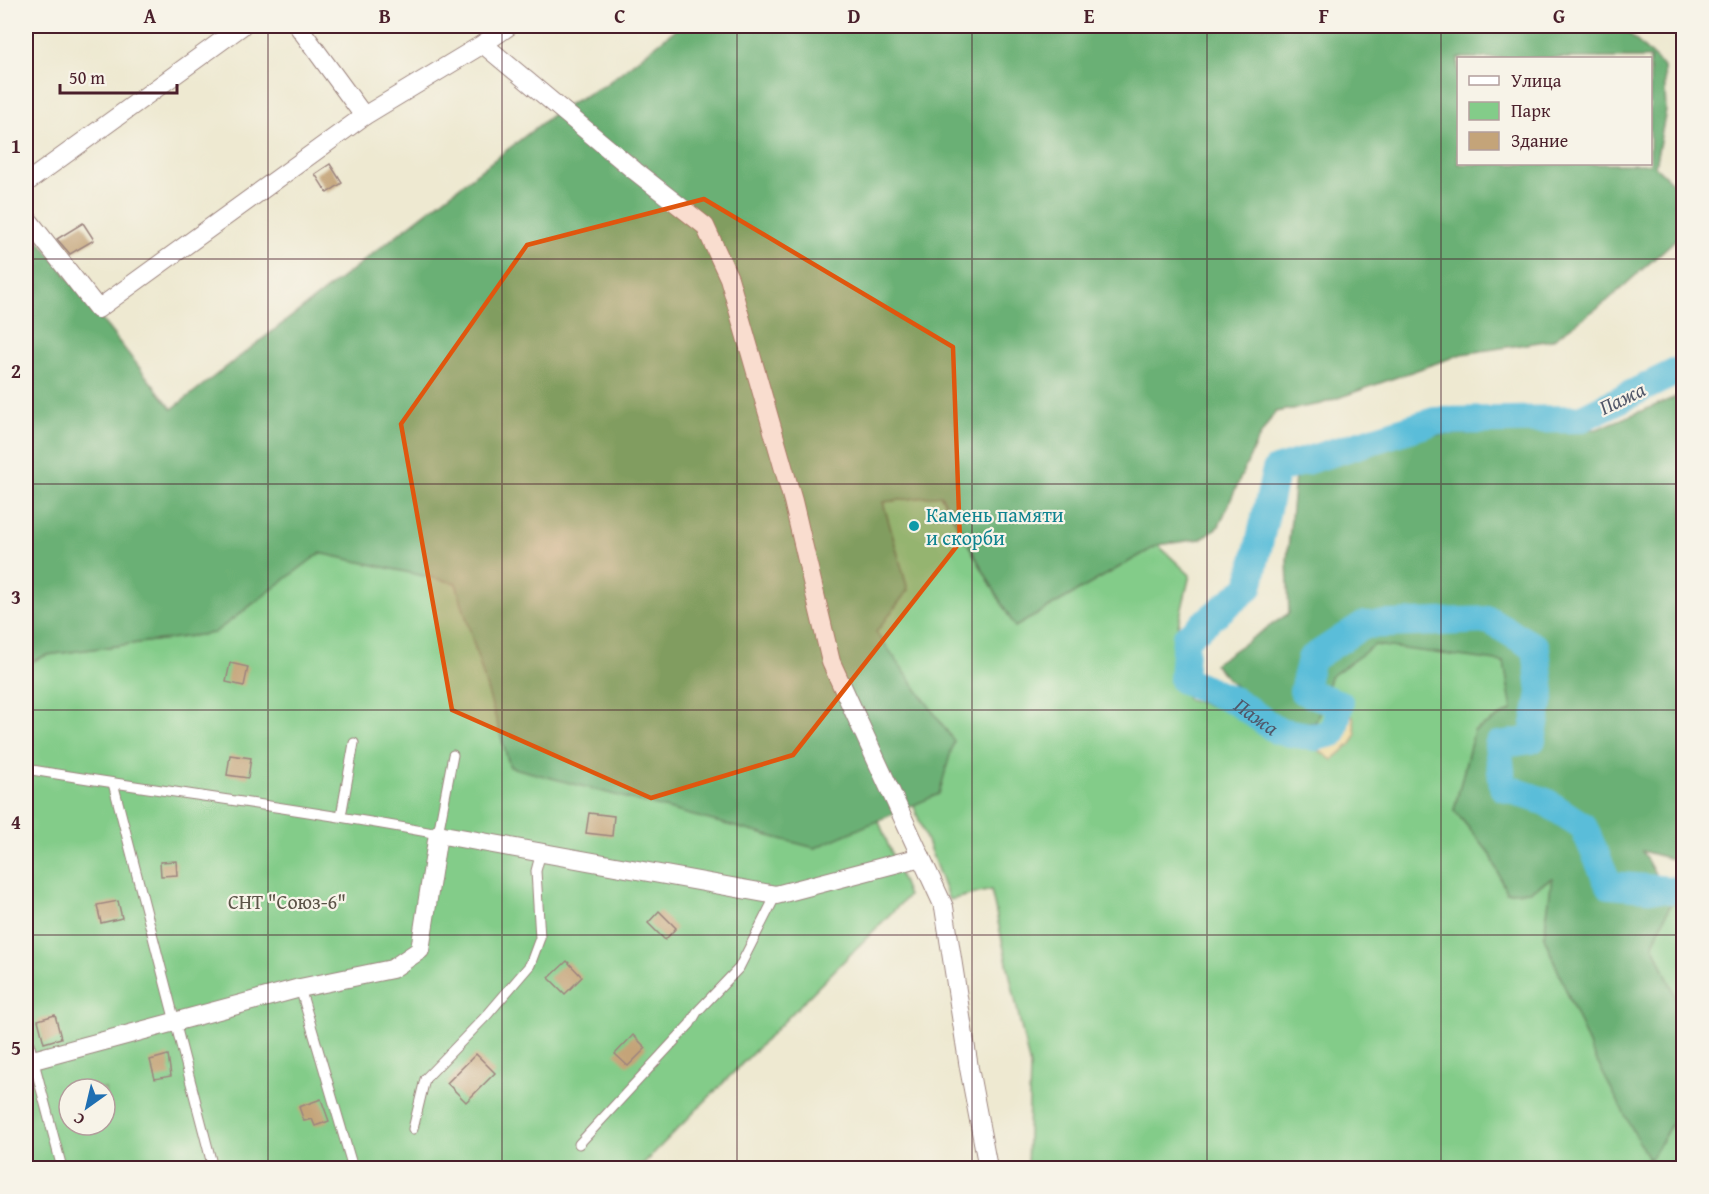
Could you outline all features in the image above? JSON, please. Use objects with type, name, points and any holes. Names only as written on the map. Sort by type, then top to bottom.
[{"type":"street","points":[[26,183],[242,26]]},
{"type":"street","points":[[298,26],[364,116]]},
{"type":"street","points":[[26,217],[98,309],[364,116],[509,26]]},
{"type":"street","points":[[483,44],[619,158],[705,226],[729,278],[787,478],[831,662],[944,907],[969,1068],[988,1168]]},
{"type":"street","points":[[30,1060],[300,988],[392,969],[420,950],[438,834],[776,894],[921,857]]},
{"type":"lane","points":[[341,816],[354,743]]},
{"type":"lane","points":[[26,769],[341,816],[438,834],[453,755]]},
{"type":"lane","points":[[113,783],[213,1168]]},
{"type":"lane","points":[[412,1129],[425,1079],[488,1014],[530,965],[540,938],[536,871],[541,852]]},
{"type":"lane","points":[[579,1144],[739,968],[776,894]]},
{"type":"lane","points":[[300,988],[353,1168]]},
{"type":"lane","points":[[26,1032],[30,1060],[62,1168]]},
{"type":"highlighted area","points":[[704,199],[953,347],[960,542],[793,755],[651,798],[452,710],[401,424],[527,245]]},
{"type":"green space","points":[[680,26],[1621,26],[1664,67],[1666,111],[1655,166],[1684,193],[1683,233],[1607,301],[1552,340],[1462,354],[1321,404],[1275,412],[1257,441],[1219,526],[1201,539],[1158,545],[1015,627],[941,495],[883,502],[908,590],[876,632],[954,741],[939,794],[815,848],[510,767],[456,583],[320,553],[214,633],[47,655],[26,664],[26,224],[172,409],[560,109],[605,85]]},
{"type":"green space","points":[[1683,394],[1683,862],[1642,851],[1671,903],[1653,944],[1683,1010],[1683,1105],[1649,1161],[1592,1052],[1544,937],[1552,878],[1530,891],[1506,892],[1491,855],[1454,810],[1474,731],[1512,710],[1504,662],[1375,645],[1330,677],[1316,722],[1271,724],[1214,664],[1289,613],[1287,560],[1295,477],[1431,435],[1597,429]]},
{"type":"green space","points":[[940,495],[1015,627],[1158,545],[1190,575],[1174,642],[1187,699],[1271,724],[1316,722],[1330,677],[1375,645],[1504,661],[1512,710],[1474,731],[1454,810],[1491,855],[1506,892],[1530,891],[1552,878],[1544,937],[1592,1052],[1650,1160],[1683,1105],[1683,1168],[1027,1168],[1030,1067],[991,890],[949,900],[913,804],[939,793],[876,632],[908,590],[883,502]]},
{"type":"green space","name":"СНТ \"Союз-6\"","points":[[320,553],[456,583],[510,767],[815,848],[878,819],[908,896],[639,1168],[26,1168],[26,664],[47,655],[214,633]]},
{"type":"green space","points":[[1671,903],[1683,907],[1683,1010],[1680,1008],[1653,944]]},
{"type":"sand","points":[[1338,710],[1353,717],[1356,735],[1351,744],[1332,760],[1317,749],[1315,737],[1333,733]]},
{"type":"building","points":[[330,164],[342,183],[327,193],[315,174]]},
{"type":"building","points":[[83,223],[94,240],[70,254],[57,239]]},
{"type":"building","points":[[230,663],[248,667],[244,686],[226,682]]},
{"type":"building","points":[[230,755],[251,758],[248,778],[227,775]]},
{"type":"building","points":[[589,813],[614,816],[612,836],[586,833]]},
{"type":"building","points":[[176,861],[177,875],[161,876],[160,862]]},
{"type":"building","points":[[118,901],[122,918],[101,923],[97,905]]},
{"type":"building","points":[[659,911],[676,928],[665,940],[648,923]]},
{"type":"building","points":[[567,961],[582,977],[565,994],[549,978]]},
{"type":"building","points":[[55,1015],[61,1038],[44,1043],[38,1020]]},
{"type":"building","points":[[633,1035],[646,1048],[628,1066],[615,1054]]},
{"type":"building","points":[[476,1054],[495,1073],[466,1102],[447,1083]]},
{"type":"building","points":[[168,1055],[171,1076],[155,1079],[150,1060]]},
{"type":"building","points":[[321,1099],[329,1121],[315,1126],[312,1119],[304,1121],[299,1107]]},
{"type":"waterway","name":"Пажа","points":[[1684,368],[1580,419],[1435,421],[1276,470],[1249,587],[1186,638],[1183,680],[1237,702],[1278,731],[1315,737],[1333,733],[1340,704],[1303,691],[1311,659],[1363,625],[1489,620],[1536,648],[1541,693],[1532,740],[1498,745],[1503,787],[1546,802],[1583,826],[1609,885],[1684,891]]},
{"type":"place","name":"Камень памяти и скорби","points":[[914,526]]}]
